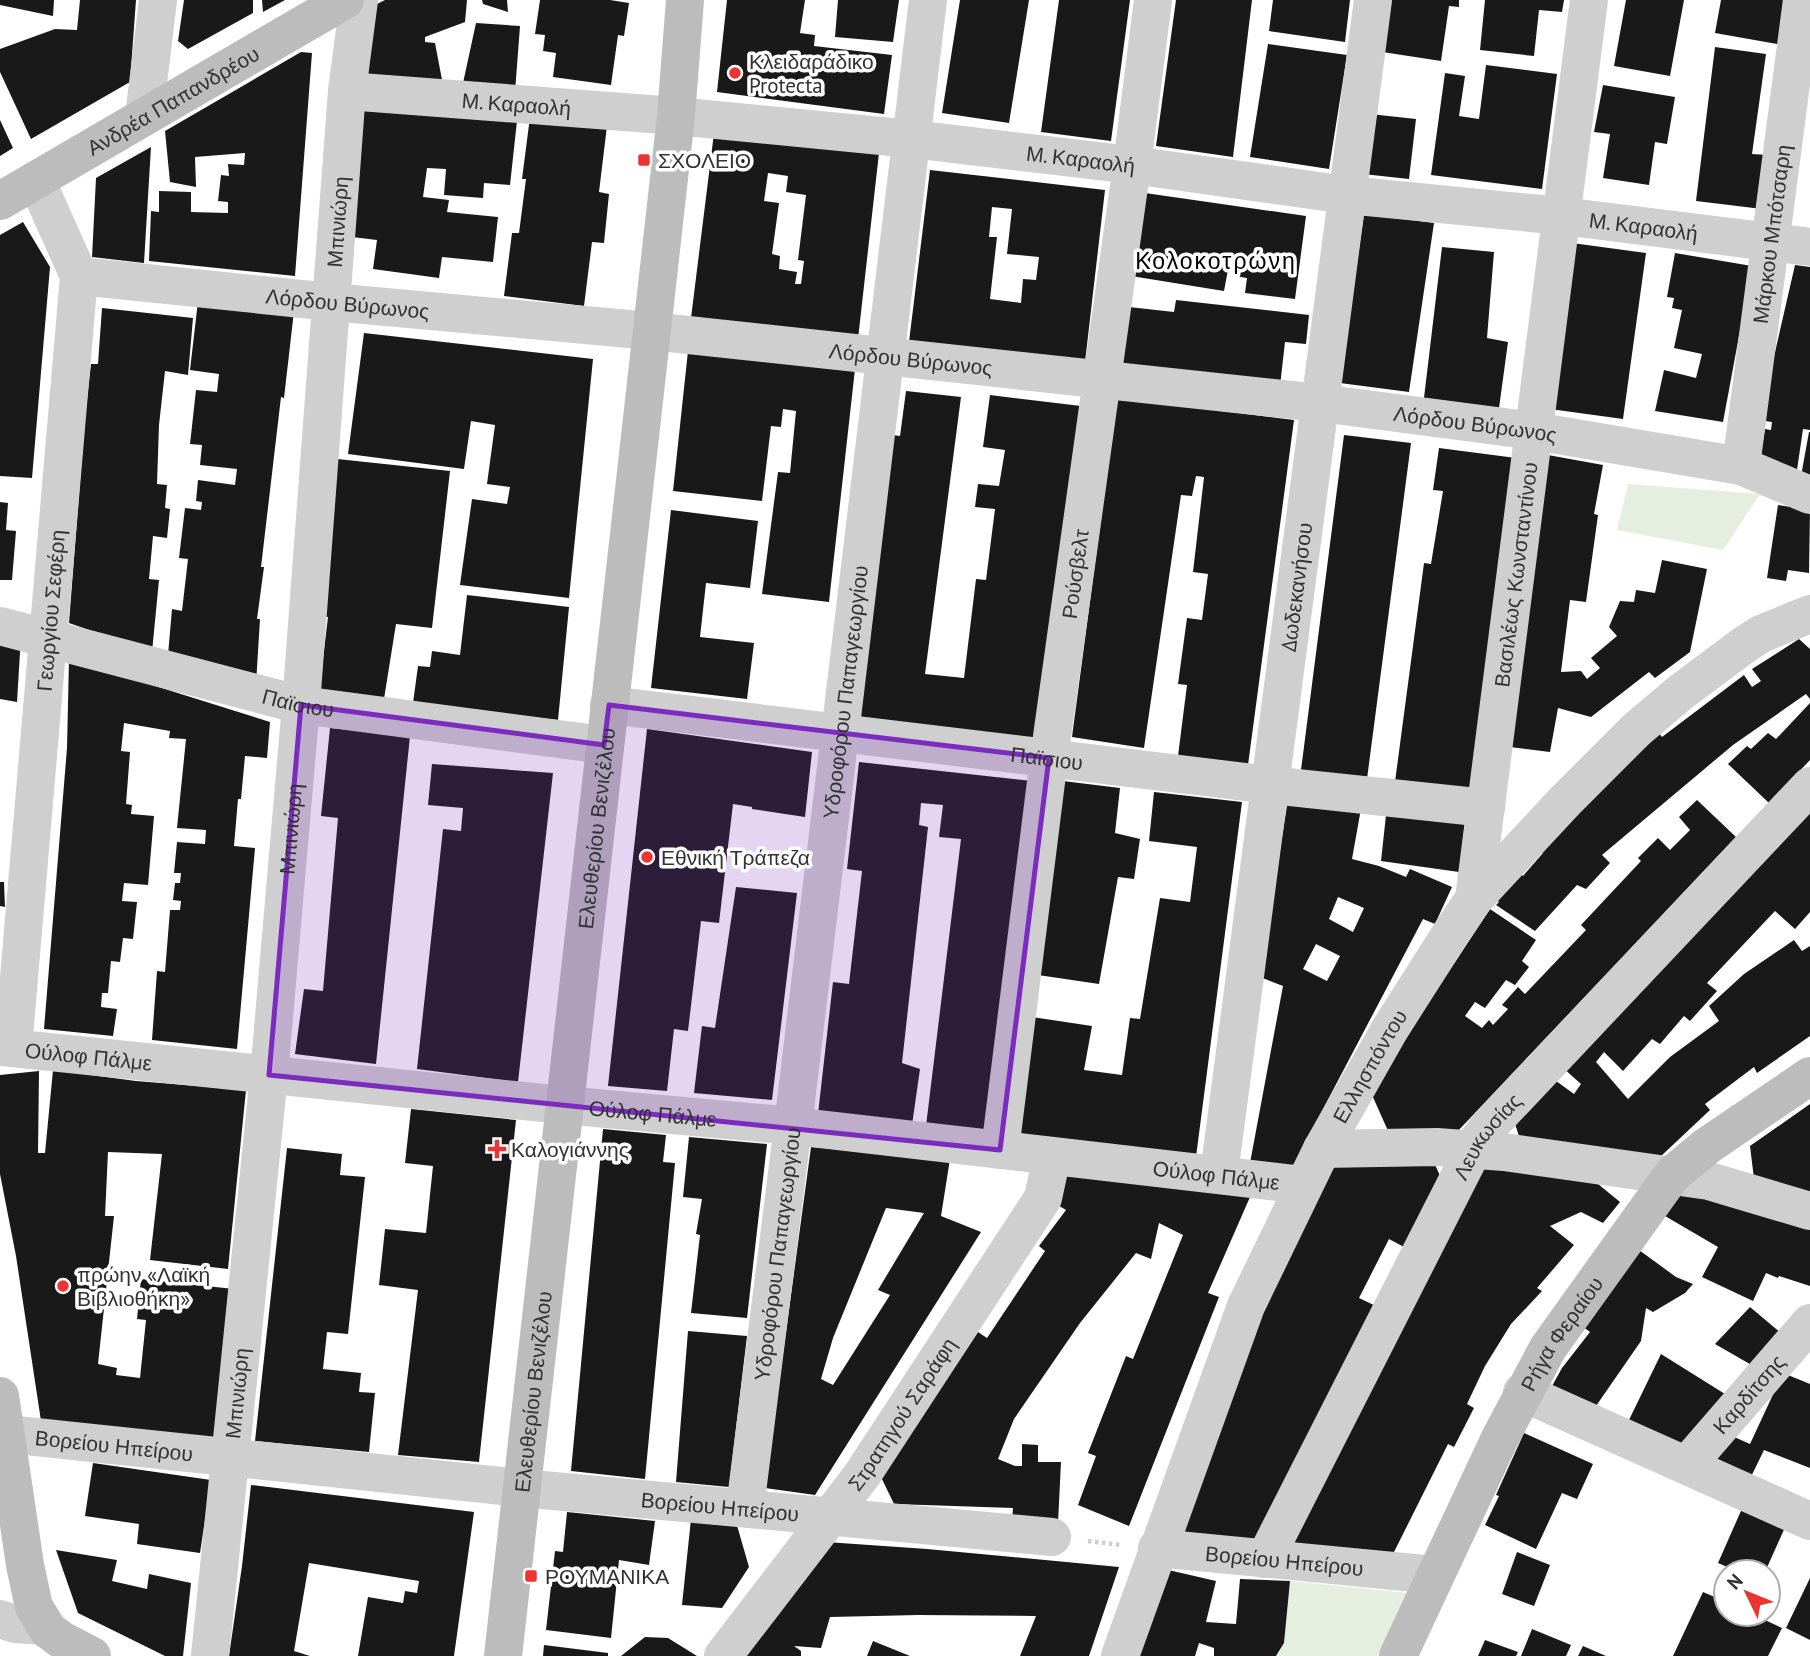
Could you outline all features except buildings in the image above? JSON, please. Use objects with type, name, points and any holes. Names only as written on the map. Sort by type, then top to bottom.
[{"type":"main road","name":"Ανδρέα Παπανδρέου","points":[[0,201],[345,0]]},
{"type":"main road","name":"Ελευθερίου Βενιζέλου","points":[[503,1656],[676,116],[685,0]]},
{"type":"main road","name":"Ρήγα Φεραίου","points":[[1398,1656],[1522,1392],[1548,1349],[1672,1175],[1707,1146],[1810,1076]]},
{"type":"main road","points":[[0,1396],[3,1438],[34,1607],[44,1626],[63,1641],[92,1656]]},
{"type":"street","points":[[144,117],[158,0]]},
{"type":"street","name":"Μπινιώρη","points":[[210,1656],[269,1075],[301,705],[347,91],[359,0]]},
{"type":"street","name":"Υδροφόρου Παπαγεωργίου","points":[[745,1508],[928,0]]},
{"type":"street","name":"Ρούσβελτ","points":[[1000,1150],[1049,758],[1153,0]]},
{"type":"street","name":"Δωδεκανήσου","points":[[1219,1174],[1373,0]]},
{"type":"street","name":"Βασιλέως Κωνσταντίνου","points":[[1475,899],[1589,0]]},
{"type":"street","name":"Μάρκου Μπότσαρη","points":[[1741,467],[1802,0]]},
{"type":"street","name":"Μ. Καραολή","points":[[347,91],[676,116],[912,138],[1132,164],[1347,194],[1562,216],[1810,247]]},
{"type":"street","name":"Γεωργίου Σεφέρη","points":[[6,1048],[48,637],[79,276],[36,180]]},
{"type":"street","name":"Λόρδου Βύρωνος","points":[[79,276],[651,331],[1320,403],[1534,431],[1741,467],[1810,495]]},
{"type":"street","name":"Ελλησπόντου","points":[[1120,1656],[1242,1317],[1322,1149],[1390,1028],[1475,899],[1565,801],[1636,730],[1744,645],[1761,634],[1810,614]]},
{"type":"street","name":"Παϊσιου","points":[[0,626],[301,705],[604,745]]},
{"type":"street","name":"Παϊσιου","points":[[609,705],[1270,785],[1486,808]]},
{"type":"street","name":"Λευκωσίας","points":[[1265,1559],[1473,1149],[1490,1125],[1810,786]]},
{"type":"street","name":"Ούλοφ Πάλμε","points":[[6,1048],[793,1126],[1304,1185]]},
{"type":"street","points":[[1322,1149],[1473,1149],[1672,1175],[1720,1184],[1810,1211]]},
{"type":"street","name":"Στρατηγού Σαράφη","points":[[723,1656],[862,1475],[1043,1198],[1052,1156]]},
{"type":"street","name":"Καρδίτσης","points":[[1686,1465],[1810,1323]]},
{"type":"street","points":[[1522,1392],[1810,1521]]},
{"type":"street","name":"Βορείου Ηπείρου","points":[[3,1438],[1052,1538]]},
{"type":"street","name":"Βορείου Ηπείρου","points":[[1157,1548],[1435,1575]]},
{"type":"street","points":[[0,1619],[15,1624],[44,1626]]},
{"type":"path","points":[[1052,1538],[1157,1548]]},
{"type":"highlighted area","points":[[301,705],[604,745],[609,705],[1049,758],[1000,1150],[269,1075]]},
{"type":"shaded area","points":[[1628,484],[1760,494],[1723,550],[1617,530]]},
{"type":"shaded area","points":[[1290,1581],[1409,1593],[1377,1656],[1277,1656],[1284,1643]]},
{"type":"place","name":"Κλειδαράδικο Protecta","points":[[735,73]]},
{"type":"place","name":"ΣΧΟΛΕΙΟ","points":[[644,160]]},
{"type":"place","name":"Εθνική Τράπεζα","points":[[647,857]]},
{"type":"place","name":"Καλογιάννης","points":[[497,1149]]},
{"type":"place","name":"πρώην «Λαϊκή Βιβλιοθήκη»","points":[[63,1286]]},
{"type":"place","name":"ΡΟΥΜΑΝΙΚΑ","points":[[531,1576]]},
{"type":"district","name":"Κολοκοτρώνη","points":[[1216,260]]}]
